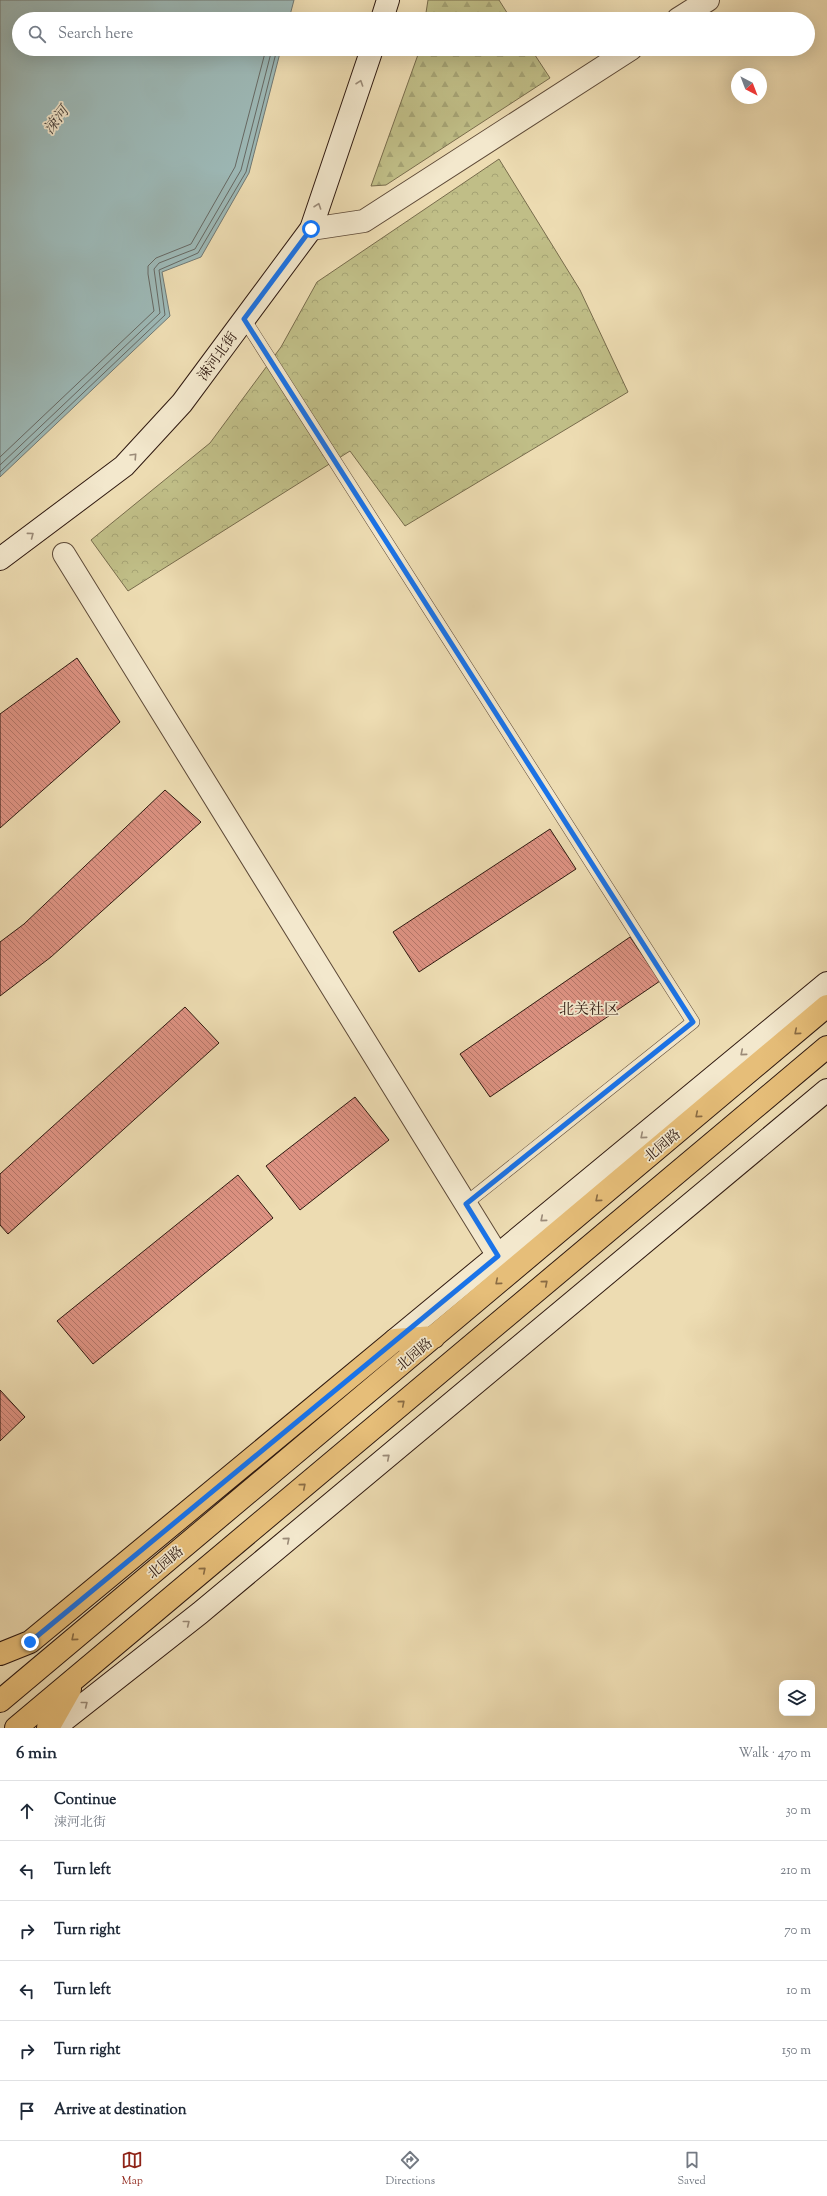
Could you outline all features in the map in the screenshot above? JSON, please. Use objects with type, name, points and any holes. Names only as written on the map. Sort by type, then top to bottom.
[{"type":"main road","name":"北园路","points":[[0,1701],[827,1006]]},
{"type":"main road","points":[[16,1728],[827,1047]]},
{"type":"main road","points":[[0,1654],[30,1642],[395,1340],[434,1337]]},
{"type":"main road","points":[[48,1728],[78,1675]]},
{"type":"street","points":[[384,12],[388,0]]},
{"type":"street","points":[[689,12],[708,0]]},
{"type":"street","name":"涑河北街","points":[[0,559],[124,466],[182,404],[311,229],[370,56]]},
{"type":"street","points":[[311,229],[364,221],[621,56]]},
{"type":"street","points":[[64,554],[498,1256]]},
{"type":"street","points":[[395,1340],[827,983]]},
{"type":"street","points":[[54,1728],[206,1608],[827,1090]]},
{"type":"lane","points":[[244,319],[693,1022],[466,1204]]},
{"type":"green space","points":[[428,0],[499,0],[507,12],[426,12]]},
{"type":"green space","points":[[417,56],[536,56],[550,78],[386,185],[371,186]]},
{"type":"green space","points":[[499,159],[580,290],[628,392],[405,526],[350,451],[128,591],[91,540],[210,443],[281,347],[317,282]]},
{"type":"water","name":"涑河","points":[[0,0],[294,0],[291,12],[12,12],[12,56],[279,56],[249,173],[201,257],[162,272],[170,316],[0,477]]},
{"type":"building","points":[[77,658],[120,722],[0,828],[0,714]]},
{"type":"building","points":[[165,790],[201,822],[51,957],[0,996],[0,942],[24,924]]},
{"type":"building","points":[[550,829],[576,869],[419,972],[393,932]]},
{"type":"building","points":[[630,937],[660,981],[490,1097],[460,1054]]},
{"type":"building","points":[[185,1007],[219,1043],[8,1234],[0,1225],[0,1174]]},
{"type":"building","points":[[355,1097],[389,1140],[300,1210],[266,1166]]},
{"type":"building","points":[[238,1175],[273,1218],[93,1364],[57,1321]]},
{"type":"building","points":[[0,1390],[25,1417],[0,1441]]},
{"type":"district","name":"北关社区","points":[[589,1009]]},
{"type":"route","points":[[30,1642],[498,1256],[466,1204],[693,1022],[244,319],[311,229]]}]
